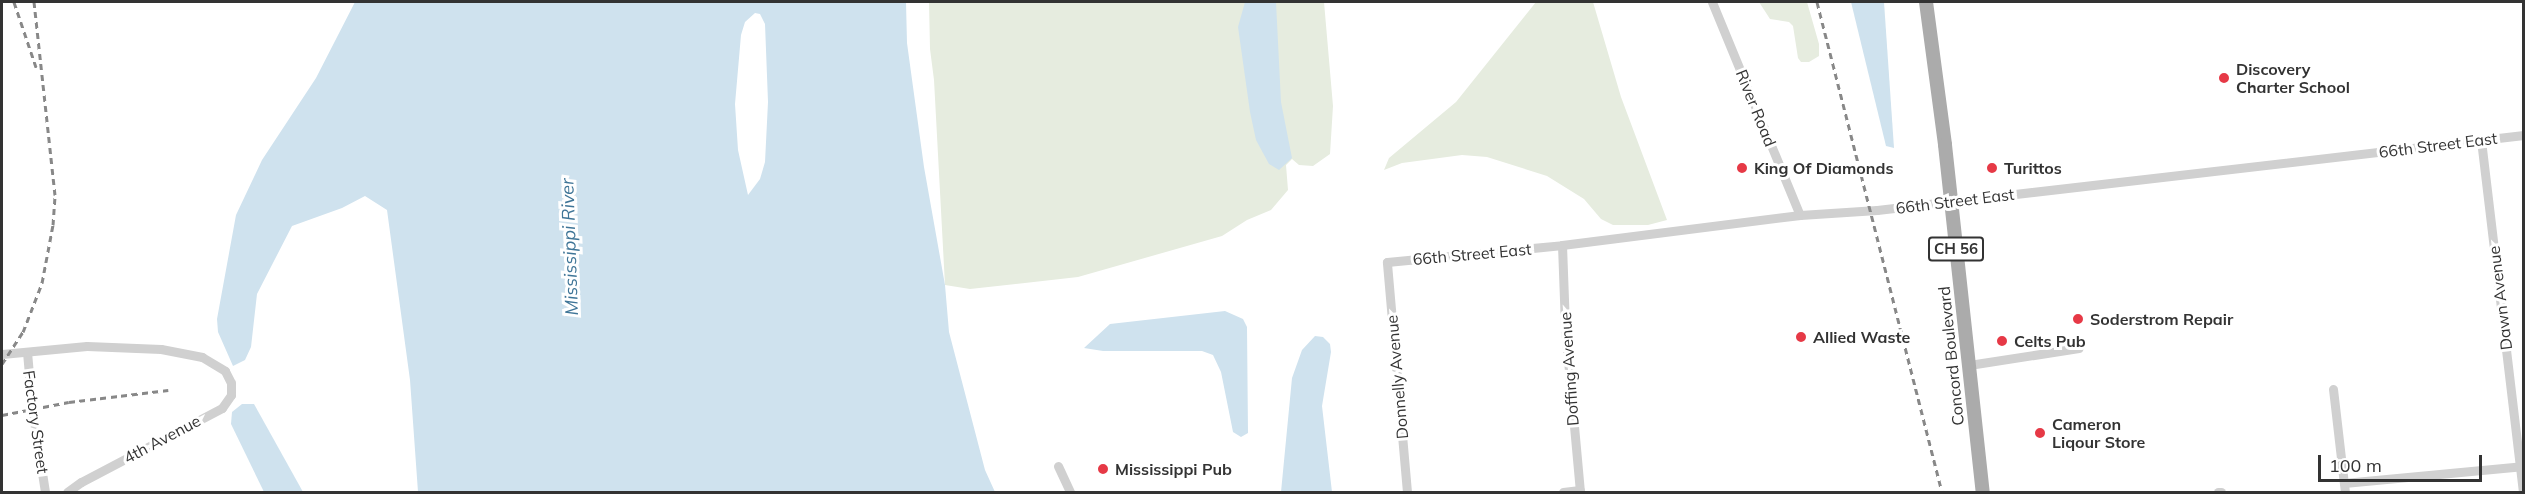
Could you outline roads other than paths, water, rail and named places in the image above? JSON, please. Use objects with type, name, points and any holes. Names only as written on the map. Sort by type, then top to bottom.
[{"type":"main road","name":"Concord Boulevard","points":[[1926,2],[1952,201],[1983,492]]},
{"type":"street","name":"River Road","points":[[1712,2],[1800,215]]},
{"type":"street","name":"66th Street East","points":[[1387,262],[1563,245],[1800,215],[1952,201],[2523,135]]},
{"type":"street","name":"Dawn Avenue","points":[[2481,140],[2522,466],[2523,492]]},
{"type":"street","name":"Doffing Avenue","points":[[1563,245],[1565,327],[1580,491]]},
{"type":"street","name":"Donnelly Avenue","points":[[1387,262],[1407,492]]},
{"type":"street","name":"4th Avenue","points":[[27,352],[87,346],[161,349],[202,357],[225,371],[231,383],[231,395],[222,408],[81,482],[67,492]]},
{"type":"street","points":[[1969,365],[2079,348]]},
{"type":"street","points":[[2,354],[27,352]]},
{"type":"street","name":"Factory Street","points":[[27,352],[32,408],[45,492]]},
{"type":"street","points":[[2333,389],[2345,488],[2522,466]]},
{"type":"street","points":[[1058,466],[1070,492]]},
{"type":"street","points":[[1563,492],[1580,491]]},
{"type":"water","name":"Mississippi River","points":[[355,2],[906,2],[907,43],[924,167],[945,285],[949,332],[985,470],[995,492],[418,492],[410,380],[387,210],[365,196],[342,208],[292,226],[257,294],[251,347],[245,360],[233,366],[218,332],[217,319],[236,215],[262,160],[316,78]],"holes":[[[755,13],[760,14],[765,24],[768,102],[765,162],[760,179],[748,195],[738,150],[735,104],[741,35],[745,22]]]},
{"type":"water","points":[[1245,2],[1276,2],[1281,102],[1292,158],[1279,170],[1269,164],[1256,140],[1250,112],[1238,27]]},
{"type":"water","points":[[1851,2],[1884,2],[1894,148],[1886,146]]},
{"type":"water","points":[[1225,311],[1243,319],[1247,327],[1248,433],[1241,437],[1233,432],[1221,372],[1213,355],[1202,351],[1103,351],[1084,348],[1110,324]]},
{"type":"water","points":[[1315,336],[1323,337],[1330,344],[1331,352],[1322,406],[1332,492],[1281,492],[1292,378],[1302,350]]},
{"type":"water","points":[[242,404],[254,404],[303,492],[264,492],[231,424],[232,412]]},
{"type":"railway","points":[[14,2],[36,67]]},
{"type":"railway","points":[[2,364],[23,332],[42,283],[53,225],[55,195],[34,2]]},
{"type":"railway","points":[[1817,2],[1942,492]]},
{"type":"railway","points":[[2,415],[69,402],[168,390]]},
{"type":"place","name":"Discovery Charter School","points":[[2224,78]]},
{"type":"place","name":"King Of Diamonds","points":[[1742,168]]},
{"type":"place","name":"Turittos","points":[[1992,168]]},
{"type":"place","name":"Soderstrom Repair","points":[[2078,319]]},
{"type":"place","name":"Allied Waste","points":[[1801,337]]},
{"type":"place","name":"Celts Pub","points":[[2002,341]]},
{"type":"place","name":"Cameron Liqour Store","points":[[2040,433]]},
{"type":"place","name":"Mississippi Pub","points":[[1103,469]]}]
